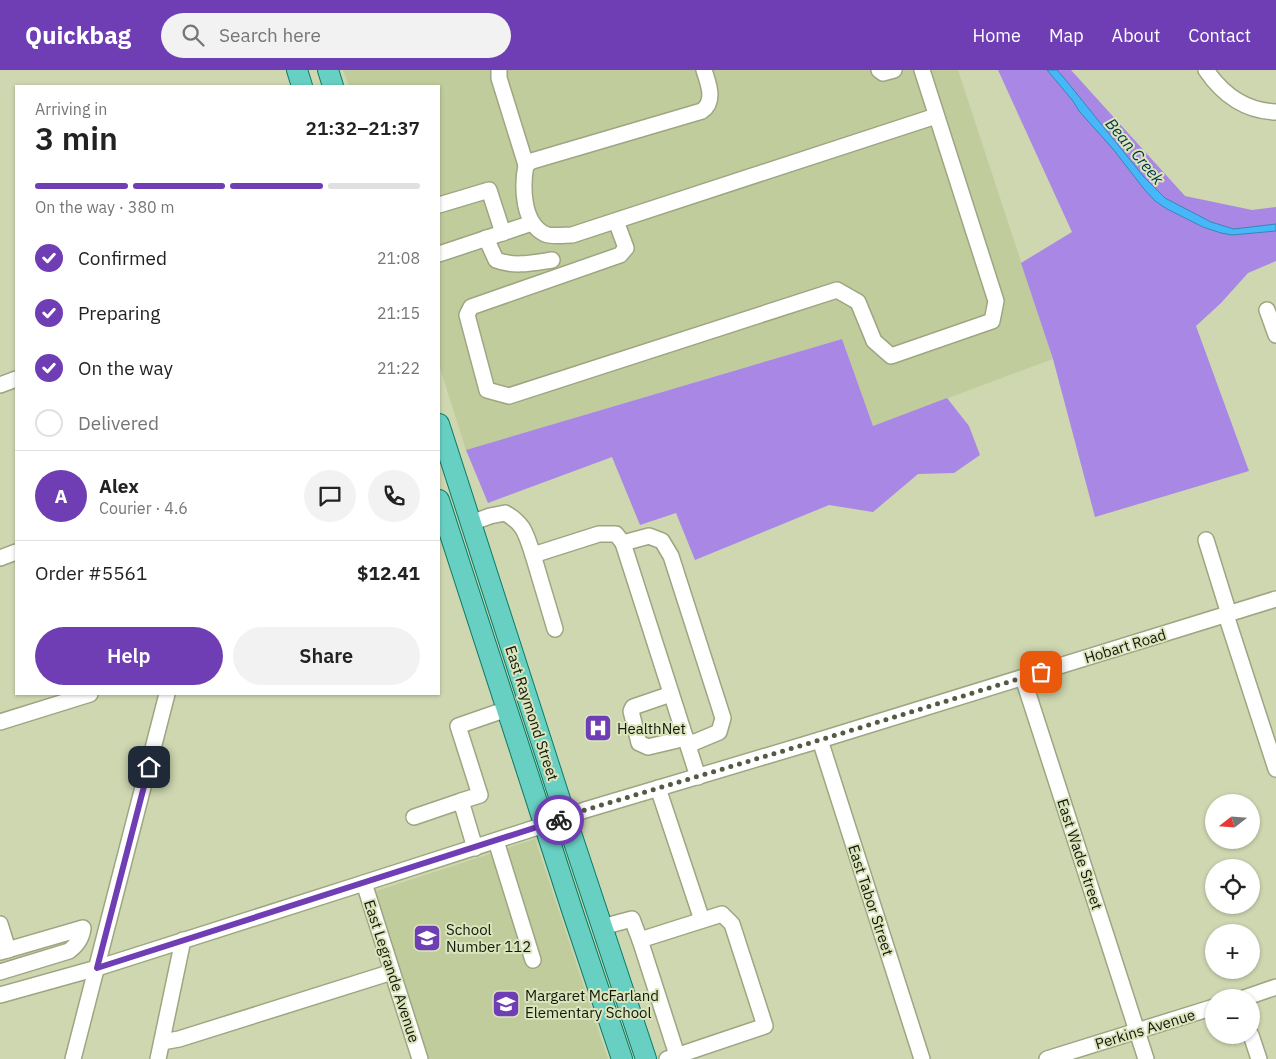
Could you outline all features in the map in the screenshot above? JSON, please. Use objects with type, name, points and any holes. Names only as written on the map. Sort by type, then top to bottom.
[{"type":"main road","points":[[297,70],[302,85]]},
{"type":"main road","points":[[328,70],[333,85]]},
{"type":"main road","name":"East Raymond Street","points":[[440,427],[646,1059]]},
{"type":"main road","name":"East Raymond Street","points":[[440,503],[622,1059]]},
{"type":"street","points":[[499,70],[499,78],[526,165],[524,198],[532,224],[545,234],[572,235],[936,116]]},
{"type":"street","points":[[526,165],[532,161],[702,111],[706,108],[711,92],[704,70]]},
{"type":"street","points":[[879,70],[883,73],[894,70]]},
{"type":"street","points":[[616,221],[626,248],[620,255],[471,307],[467,315],[487,390],[509,396],[837,290],[858,302],[874,341],[891,356],[992,321],[996,301],[922,70]]},
{"type":"street","points":[[1206,70],[1221,90],[1239,102],[1263,111],[1276,112]]},
{"type":"street","points":[[440,205],[489,190],[503,233]]},
{"type":"street","points":[[440,254],[532,224]]},
{"type":"street","points":[[549,234],[552,260],[559,276]]},
{"type":"street","points":[[486,238],[496,260],[507,264],[519,265],[552,260]]},
{"type":"street","points":[[1267,310],[1276,335]]},
{"type":"street","points":[[0,385],[15,380]]},
{"type":"street","points":[[471,523],[505,513],[516,519],[523,528],[533,555],[555,629]]},
{"type":"street","points":[[533,555],[599,534],[616,534],[623,543],[698,777]]},
{"type":"street","points":[[623,543],[649,536],[662,541],[671,556],[723,718],[720,732],[687,741],[648,747],[639,744],[631,711],[633,708],[672,694]]},
{"type":"street","points":[[1206,540],[1227,614],[1276,769]]},
{"type":"street","points":[[0,558],[15,552]]},
{"type":"street","name":"Hobart Road","points":[[0,995],[97,968],[475,848],[585,810],[820,740],[1276,599]]},
{"type":"street","name":"East Wade Street","points":[[1022,678],[1146,1059]]},
{"type":"street","points":[[0,722],[87,695]]},
{"type":"street","points":[[73,1059],[167,695]]},
{"type":"street","points":[[414,817],[480,795],[458,726],[507,710]]},
{"type":"street","name":"East Tabor Street","points":[[820,740],[922,1059]]},
{"type":"street","points":[[658,788],[702,920]]},
{"type":"street","points":[[461,801],[475,848]]},
{"type":"street","points":[[496,841],[533,960]]},
{"type":"street","name":"East Legrande Avenue","points":[[364,883],[420,1059]]},
{"type":"street","points":[[602,928],[632,919],[640,940],[672,1057],[765,1026],[732,924],[722,914],[640,940]]},
{"type":"street","points":[[0,924],[4,951],[83,928],[82,935],[75,947],[68,951],[0,972]]},
{"type":"street","points":[[158,1059],[183,940]]},
{"type":"street","points":[[162,1042],[179,1039],[392,972]]},
{"type":"street","points":[[1260,992],[1276,987]]},
{"type":"street","name":"Perkins Avenue","points":[[1047,1059],[1205,1010]]},
{"type":"street","points":[[1254,1044],[1259,1059]]},
{"type":"shaded area","points":[[343,70],[958,70],[1053,359],[873,426],[841,339],[466,450],[440,368],[440,85],[349,85]]},
{"type":"shaded area","points":[[998,70],[1071,70],[1185,196],[1252,210],[1276,207],[1276,261],[1248,273],[1221,303],[1196,326],[1249,471],[1095,517],[1053,359],[1021,263],[1072,232]]},
{"type":"shaded area","points":[[842,339],[873,426],[947,398],[969,426],[980,455],[954,473],[918,474],[873,512],[829,505],[695,560],[676,513],[640,525],[612,457],[488,503],[466,450]]},
{"type":"shaded area","points":[[535,839],[608,1059],[428,1059],[373,892]]},
{"type":"water","name":"Bean Creek","points":[[1047,70],[1057,70],[1144,177],[1165,198],[1211,222],[1234,229],[1276,224],[1276,231],[1232,235],[1221,233],[1203,227],[1155,201]]},
{"type":"way so far","points":[[559,820],[585,810],[1041,672]]},
{"type":"place","name":"HealthNet","points":[[598,728]]},
{"type":"place","name":"School Number 112","points":[[427,938]]},
{"type":"place","name":"Margaret McFarland Elementary School","points":[[506,1004]]},
{"type":"route","points":[[149,767],[97,968],[559,820]]}]
